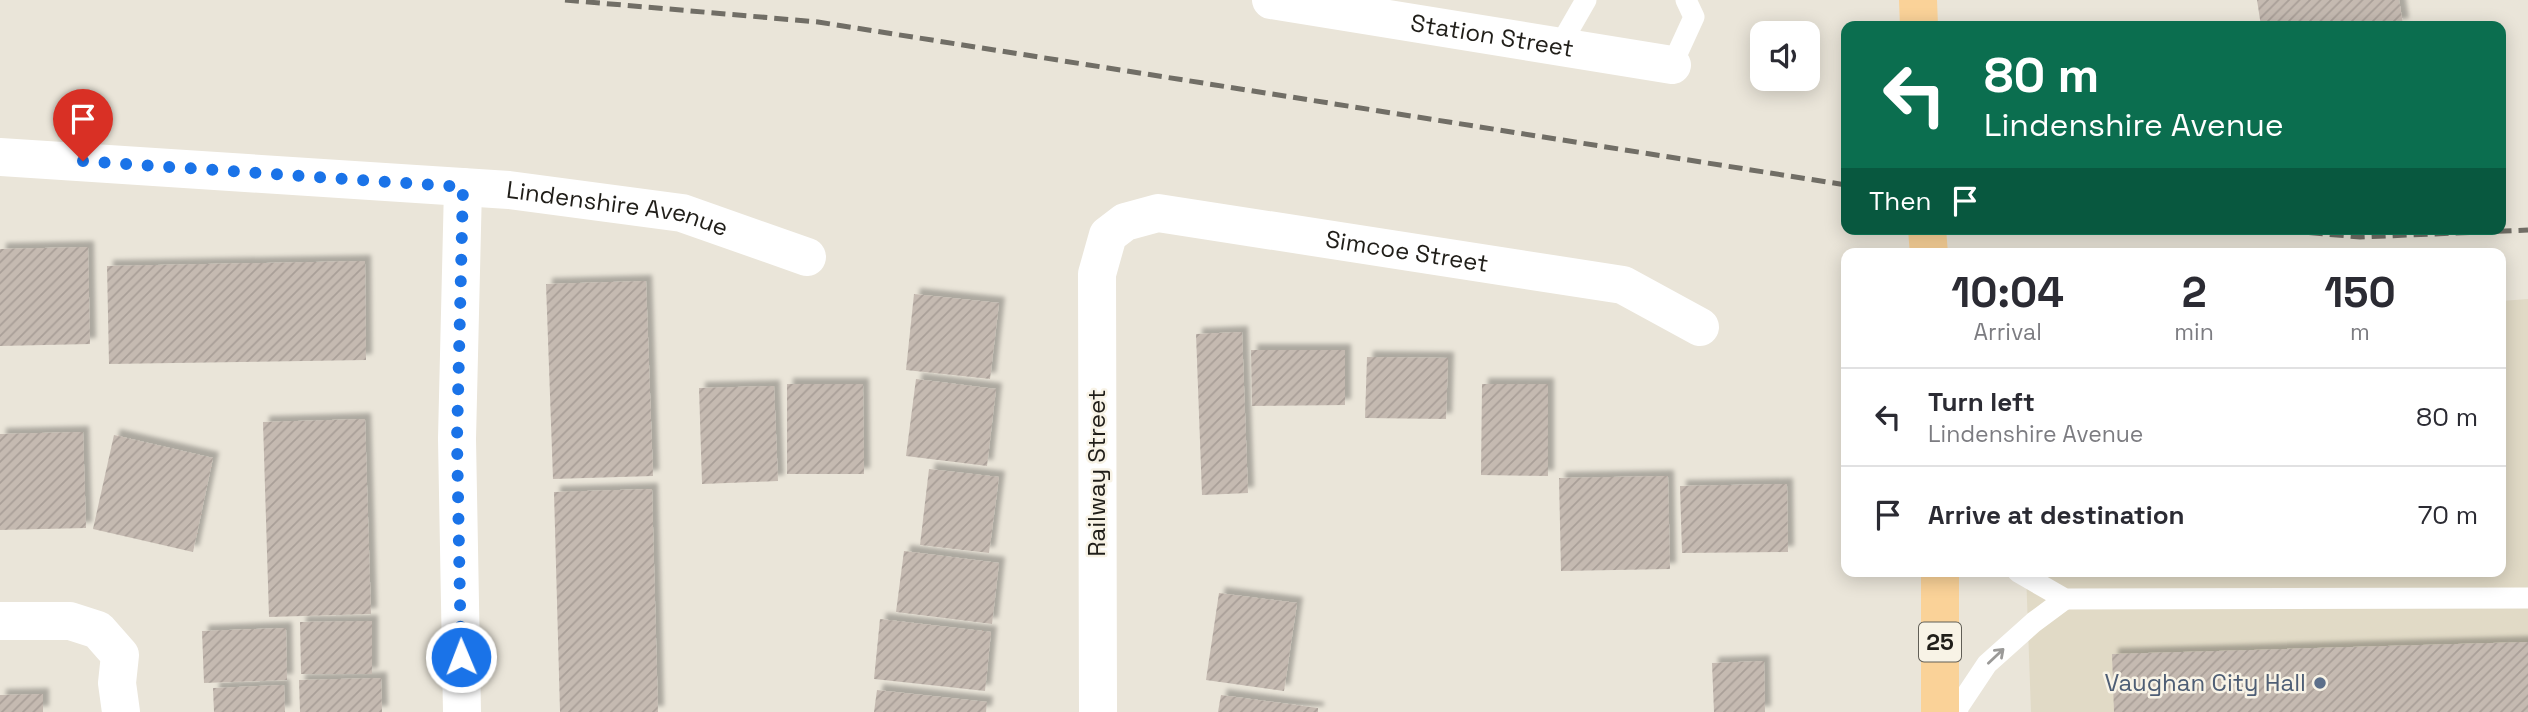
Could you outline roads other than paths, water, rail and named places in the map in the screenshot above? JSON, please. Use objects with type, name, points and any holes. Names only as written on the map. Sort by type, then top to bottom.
[{"type":"main road","points":[[1918,0],[1919,21]]},
{"type":"main road","name":"25","points":[[1940,577],[1940,712]]},
{"type":"street","name":"Station Street","points":[[1271,0],[1672,65]]},
{"type":"street","name":"Lindenshire Avenue","points":[[0,157],[509,190],[682,213],[807,257]]},
{"type":"street","points":[[462,712],[457,439],[463,187]]},
{"type":"street","name":"Simcoe Street","points":[[1108,235],[1125,222],[1158,214],[1623,285],[1700,327]]},
{"type":"street","name":"Railway Street","points":[[1098,712],[1097,274],[1108,235]]},
{"type":"street","points":[[0,621],[70,621],[98,630],[120,654],[117,683],[121,712]]},
{"type":"lane","points":[[1559,47],[1586,0]]},
{"type":"lane","points":[[1672,65],[1694,17],[1686,0]]},
{"type":"lane","points":[[2027,577],[2065,599],[2528,598]]},
{"type":"lane","points":[[1957,712],[1987,664],[2034,622],[2065,599]]},
{"type":"railway","points":[[565,0],[818,22],[1841,184]]},
{"type":"railway","points":[[2506,231],[2528,230]]},
{"type":"railway","points":[[2337,235],[2408,235]]},
{"type":"place","name":"Vaughan City Hall","points":[[2320,683]]}]
